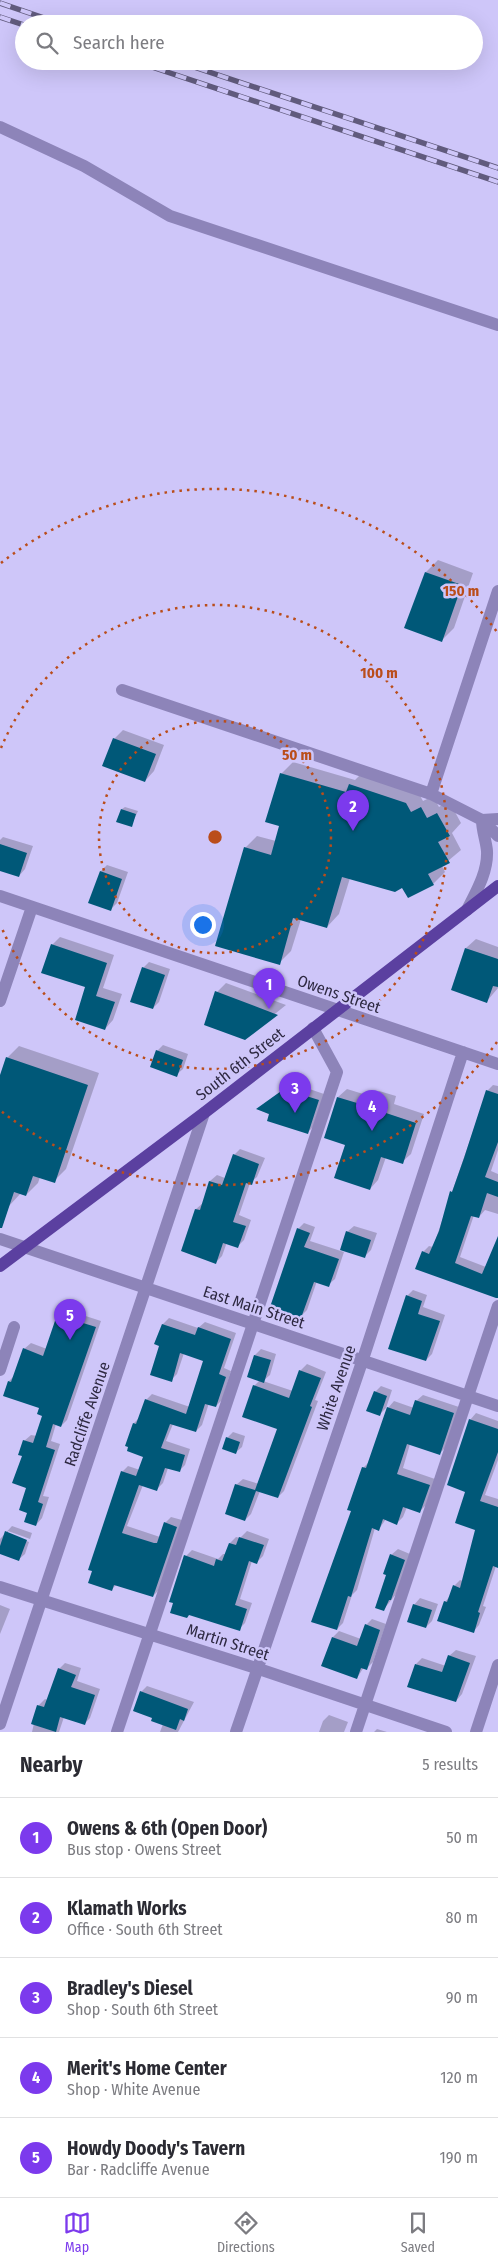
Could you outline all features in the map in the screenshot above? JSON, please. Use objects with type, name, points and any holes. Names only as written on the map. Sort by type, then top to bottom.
[{"type":"main road","name":"South 6th Street","points":[[0,1266],[204,1113],[498,886]]},
{"type":"street","points":[[0,127],[84,166],[170,216],[498,325]]},
{"type":"street","points":[[431,794],[498,591]]},
{"type":"street","points":[[122,690],[431,794],[482,820],[498,836]]},
{"type":"street","points":[[482,820],[498,819]]},
{"type":"street","points":[[466,910],[485,869],[486,851],[482,820]]},
{"type":"street","name":"Owens Street","points":[[0,896],[498,1064]]},
{"type":"street","points":[[0,1000],[32,907]]},
{"type":"street","points":[[117,1732],[255,1324],[337,1072],[313,1028]]},
{"type":"street","name":"White Avenue","points":[[236,1732],[256,1668],[363,1359],[463,1052]]},
{"type":"street","name":"Radcliffe Avenue","points":[[0,1724],[204,1113]]},
{"type":"street","name":"East Main Street","points":[[0,1239],[146,1289],[363,1359],[498,1406]]},
{"type":"street","points":[[356,1732],[498,1306]]},
{"type":"street","points":[[0,1370],[14,1327]]},
{"type":"street","name":"Martin Street","points":[[0,1587],[256,1668],[446,1732]]},
{"type":"street","points":[[476,1732],[498,1665]]},
{"type":"building","points":[[425,572],[462,585],[442,642],[404,628]]},
{"type":"building","points":[[113,738],[156,754],[145,782],[102,766]]},
{"type":"building","points":[[280,773],[346,792],[349,784],[406,803],[411,812],[421,807],[427,818],[437,813],[450,836],[438,842],[450,863],[428,874],[434,885],[408,898],[402,888],[395,892],[342,877],[327,928],[293,918],[280,965],[215,946],[244,847],[271,855],[279,826],[265,822]]},
{"type":"building","points":[[121,809],[136,814],[132,827],[116,822]]},
{"type":"building","points":[[0,844],[27,853],[19,877],[0,871]]},
{"type":"building","points":[[100,871],[122,879],[111,911],[88,903]]},
{"type":"building","points":[[51,944],[107,963],[96,996],[115,1002],[105,1030],[75,1020],[85,987],[41,973]]},
{"type":"building","points":[[465,948],[498,959],[498,987],[493,986],[487,1003],[451,990]]},
{"type":"building","points":[[142,967],[165,975],[153,1009],[130,1002]]},
{"type":"building","points":[[215,991],[278,1015],[245,1040],[204,1025]]},
{"type":"building","points":[[156,1050],[183,1060],[177,1077],[150,1067]]},
{"type":"building","points":[[6,1057],[88,1085],[55,1183],[33,1176],[26,1196],[14,1192],[2,1228],[0,1228],[0,1075]]},
{"type":"building","points":[[284,1089],[319,1100],[308,1134],[267,1121],[269,1114],[256,1109]]},
{"type":"building","points":[[486,1090],[498,1094],[498,1142],[485,1177],[498,1182],[498,1197],[487,1193],[479,1218],[471,1216],[455,1263],[482,1274],[498,1236],[498,1298],[415,1269],[422,1251],[429,1254],[439,1231],[450,1191],[452,1192]]},
{"type":"building","points":[[337,1097],[367,1106],[369,1099],[388,1105],[386,1113],[416,1123],[403,1164],[381,1157],[370,1190],[334,1178],[345,1145],[324,1138]]},
{"type":"building","points":[[233,1154],[259,1164],[252,1185],[246,1183],[233,1222],[246,1226],[238,1248],[223,1243],[216,1264],[181,1251],[195,1209],[200,1210],[209,1181],[222,1185]]},
{"type":"building","points":[[297,1228],[310,1233],[304,1247],[339,1259],[329,1287],[314,1282],[301,1318],[270,1307]]},
{"type":"building","points":[[346,1231],[371,1240],[365,1258],[340,1250]]},
{"type":"building","points":[[406,1295],[422,1301],[418,1314],[440,1321],[426,1361],[388,1349]]},
{"type":"building","points":[[57,1315],[96,1327],[61,1427],[53,1424],[46,1447],[55,1450],[38,1502],[43,1504],[36,1526],[24,1522],[27,1513],[19,1510],[26,1488],[12,1483],[22,1456],[18,1455],[23,1440],[33,1443],[42,1416],[37,1414],[39,1408],[3,1396],[8,1381],[11,1382],[23,1348],[43,1356]]},
{"type":"building","points":[[162,1324],[195,1335],[198,1327],[231,1339],[219,1374],[226,1377],[216,1407],[205,1404],[196,1432],[170,1424],[161,1448],[185,1455],[180,1472],[165,1468],[157,1491],[139,1485],[122,1533],[157,1543],[164,1522],[177,1527],[153,1597],[114,1585],[112,1591],[88,1583],[92,1571],[88,1570],[121,1471],[136,1476],[143,1457],[127,1451],[128,1447],[125,1446],[133,1423],[136,1424],[145,1399],[186,1414],[203,1361],[180,1353],[172,1382],[150,1375],[159,1346],[154,1344]]},
{"type":"building","points":[[254,1355],[271,1360],[264,1383],[247,1377]]},
{"type":"building","points":[[299,1370],[321,1378],[278,1498],[256,1491],[245,1521],[225,1514],[235,1484],[255,1490],[277,1429],[242,1417],[253,1385],[289,1398]]},
{"type":"building","points":[[374,1391],[387,1396],[380,1416],[366,1411]]},
{"type":"building","points":[[415,1400],[454,1413],[440,1455],[407,1444],[397,1474],[430,1485],[420,1513],[403,1507],[397,1525],[383,1519],[379,1531],[372,1528],[351,1597],[348,1596],[337,1630],[311,1622],[351,1511],[347,1510],[362,1467],[366,1468],[387,1407],[410,1415]]},
{"type":"building","points":[[469,1419],[498,1429],[498,1452],[480,1501],[498,1507],[498,1568],[493,1566],[478,1612],[480,1613],[474,1633],[437,1621],[444,1601],[447,1602],[453,1585],[460,1588],[475,1530],[455,1523],[465,1492],[447,1485]]},
{"type":"building","points":[[226,1437],[240,1442],[236,1454],[222,1449]]},
{"type":"building","points":[[5,1531],[27,1540],[19,1561],[0,1554],[0,1546]]},
{"type":"building","points":[[239,1537],[264,1545],[257,1564],[249,1561],[235,1605],[247,1609],[240,1631],[189,1615],[187,1618],[170,1613],[173,1603],[169,1602],[184,1555],[214,1566],[216,1559],[222,1561],[229,1543],[236,1545]]},
{"type":"building","points":[[390,1554],[405,1560],[391,1600],[389,1600],[384,1611],[375,1608],[386,1575],[383,1574]]},
{"type":"building","points":[[413,1604],[432,1610],[426,1628],[407,1622]]},
{"type":"building","points":[[365,1624],[380,1630],[367,1670],[361,1668],[357,1679],[321,1666],[332,1637],[357,1646]]},
{"type":"building","points":[[448,1655],[470,1663],[456,1702],[407,1687],[415,1664],[442,1672]]},
{"type":"building","points":[[58,1668],[76,1675],[71,1687],[95,1695],[85,1725],[60,1717],[56,1732],[31,1724],[37,1705],[44,1707]]},
{"type":"building","points":[[140,1691],[188,1709],[184,1721],[180,1719],[176,1730],[151,1721],[152,1718],[133,1711]]},
{"type":"railway","points":[[0,3],[35,15]]},
{"type":"railway","points":[[0,17],[15,22]]},
{"type":"railway","points":[[161,70],[498,182]]},
{"type":"railway","points":[[203,70],[498,168]]},
{"type":"place","name":"Klamath Works","points":[[353,831]]},
{"type":"place","name":"Owens & 6th (Open Door)","points":[[269,1009]]},
{"type":"place","name":"Bradley's Diesel","points":[[295,1113]]},
{"type":"place","name":"Merit's Home Center","points":[[372,1131]]},
{"type":"place","name":"Howdy Doody's Tavern","points":[[70,1340]]}]
